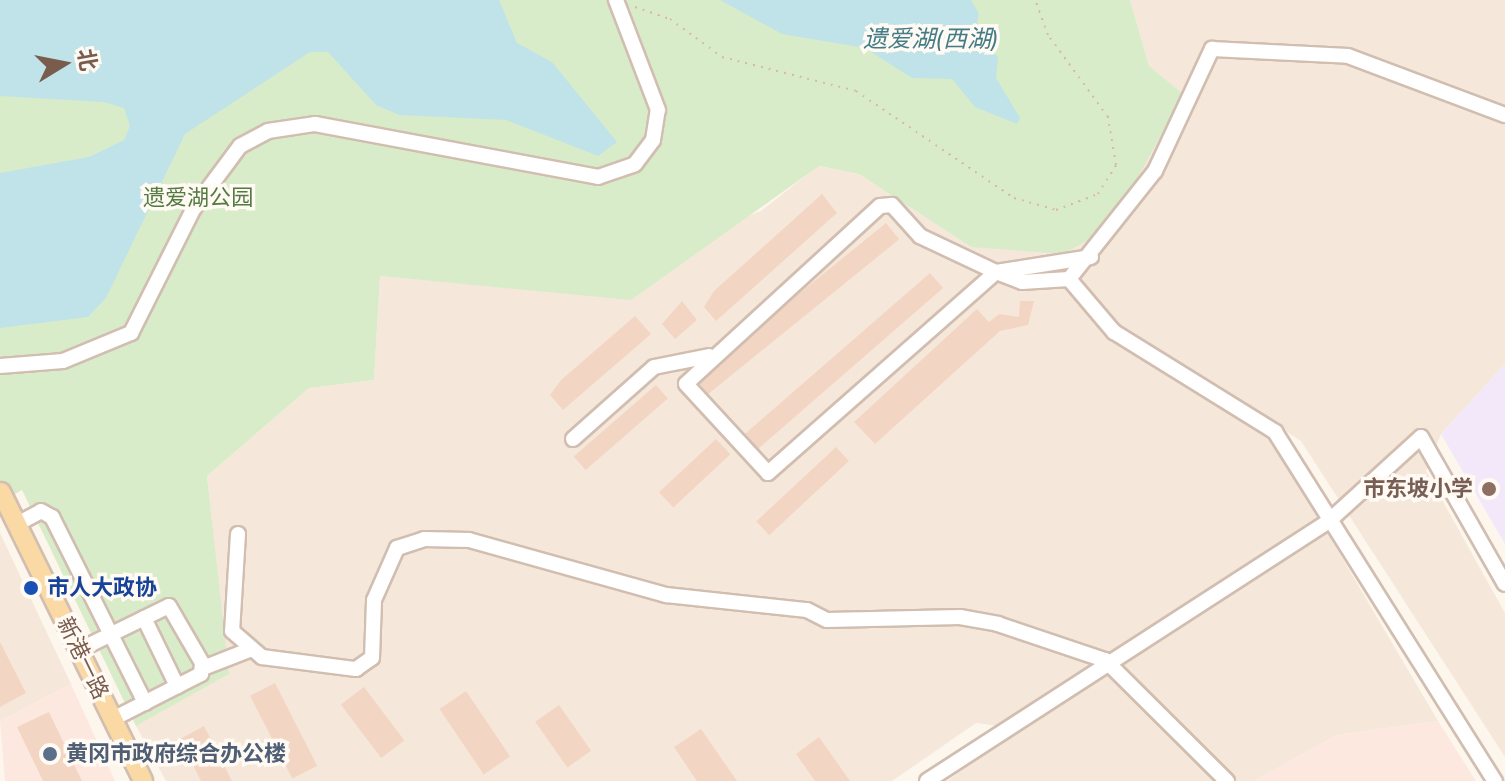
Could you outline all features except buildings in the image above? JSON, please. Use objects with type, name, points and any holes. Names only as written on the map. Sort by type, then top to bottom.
[{"type":"main road","name":"新港一路","points":[[1,492],[143,781]]},
{"type":"street","points":[[0,366],[63,361],[131,333],[194,208],[240,146],[268,131],[315,124],[598,177],[635,164],[653,140],[658,110],[617,3]]},
{"type":"street","points":[[1091,257],[996,272],[768,473],[691,396],[691,373],[880,206],[892,205],[920,236],[996,272],[1022,282],[1069,279],[1091,257],[1155,171],[1212,49],[1348,56],[1505,115]]},
{"type":"street","points":[[1069,279],[1114,332],[1275,432],[1495,781]]},
{"type":"street","points":[[573,439],[654,367],[709,356]]},
{"type":"street","points":[[927,781],[1105,660],[1330,520],[1421,437],[1505,584]]},
{"type":"street","points":[[17,524],[41,511],[52,517],[145,703]]},
{"type":"street","points":[[238,534],[230,618],[249,650]]},
{"type":"street","points":[[113,719],[177,686],[203,668],[249,650],[356,669],[372,658],[374,600],[397,548],[424,539],[469,540],[666,595],[807,610],[827,620],[960,617],[1105,660],[1227,781]]},
{"type":"street","points":[[79,650],[144,618],[174,608],[203,668]]},
{"type":"street","points":[[144,618],[177,686]]},
{"type":"path","points":[[617,3],[670,19],[722,57],[856,91],[1014,198],[1056,210],[1098,194],[1116,165],[1108,117],[1048,35],[1035,0]]},
{"type":"shaded area","points":[[1130,0],[1505,0],[1505,364],[1441,434],[1426,471],[1505,613],[1505,757],[1301,441],[1257,413],[1438,721],[1337,735],[1254,781],[947,781],[1019,729],[976,723],[892,781],[166,781],[136,726],[228,674],[207,476],[309,388],[374,380],[380,276],[549,291],[761,211],[818,166],[859,174],[971,247],[1149,66]]},
{"type":"shaded area","name":"市东坡小学","points":[[1505,364],[1505,544],[1441,434]]},
{"type":"shaded area","points":[[0,533],[71,684],[0,721]]},
{"type":"shaded area","points":[[71,684],[115,781],[5,781],[0,721]]},
{"type":"shaded area","points":[[1438,721],[1476,781],[1254,781],[1337,735]]},
{"type":"green space","name":"遗爱湖公园","points":[[0,0],[1130,0],[1149,66],[1183,94],[1111,227],[1063,254],[971,247],[859,174],[819,166],[631,300],[380,276],[374,380],[309,388],[207,476],[229,674],[136,726],[22,490],[0,503]]},
{"type":"water","points":[[0,0],[499,0],[517,43],[552,62],[617,142],[598,156],[506,120],[399,115],[376,105],[328,52],[310,52],[185,134],[106,298],[88,317],[0,328],[0,173],[89,157],[124,140],[130,126],[124,108],[104,102],[0,96]]},
{"type":"water","name":"遗爱湖(西湖)","points":[[720,0],[971,0],[979,14],[975,32],[998,57],[996,78],[1020,118],[1017,124],[975,107],[952,79],[912,78],[865,48],[782,34]]},
{"type":"place","name":"市东坡小学","points":[[1489,489]]},
{"type":"place","name":"市人大政协","points":[[31,588]]},
{"type":"place","name":"黄冈市政府综合办公楼","points":[[50,754]]}]
